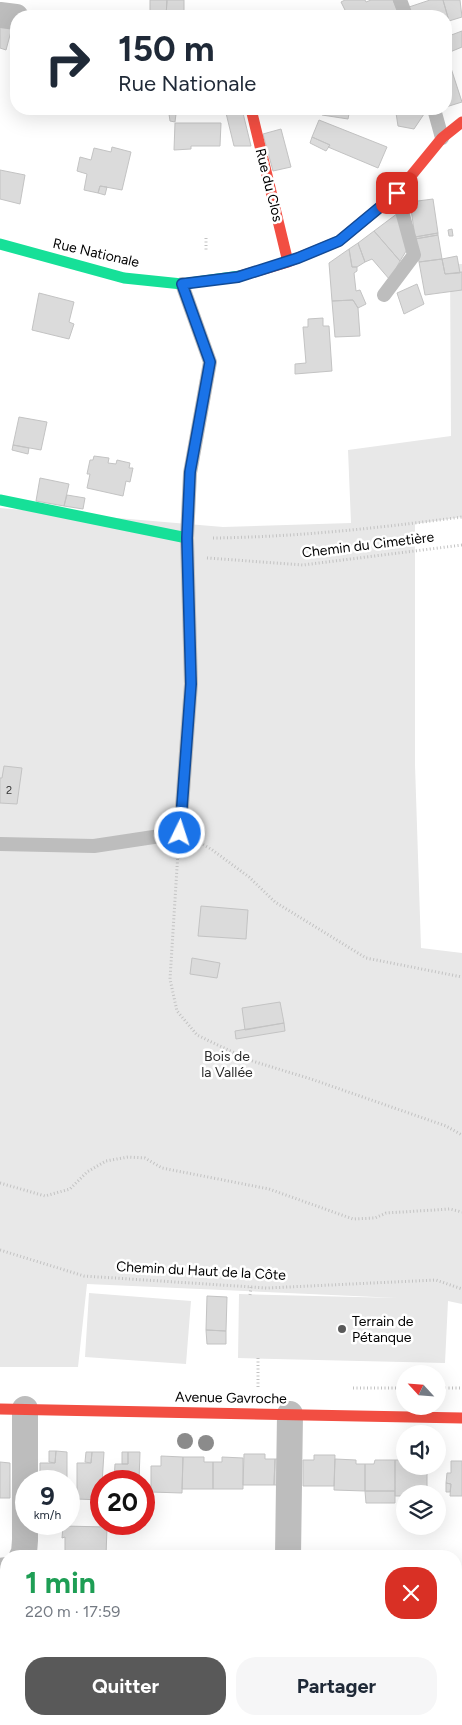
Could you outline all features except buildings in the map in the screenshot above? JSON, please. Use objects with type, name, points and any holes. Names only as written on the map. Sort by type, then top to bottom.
[{"type":"street","name":"Rue du Clos","points":[[251,115],[288,262]]},
{"type":"street","name":"Rue Nationale","points":[[0,244],[124,278],[182,284],[238,277],[288,262],[339,241],[397,193],[442,138],[462,122]]},
{"type":"street","points":[[0,500],[187,538]]},
{"type":"street","points":[[12,1409],[25,1540],[24,1550]]},
{"type":"street","name":"Avenue Gavroche","points":[[12,1409],[462,1418]]},
{"type":"street","points":[[288,1550],[290,1414]]},
{"type":"lane","points":[[436,115],[442,138]]},
{"type":"lane","points":[[384,295],[414,254],[397,193]]},
{"type":"lane","points":[[0,844],[94,846],[180,833],[191,684],[187,538],[190,472],[210,362],[182,284]]},
{"type":"path","points":[[206,238],[206,252]]},
{"type":"path","points":[[187,538],[276,537],[415,524],[462,517]]},
{"type":"path","name":"Chemin du Cimetière","points":[[188,557],[303,565],[462,545]]},
{"type":"path","points":[[462,977],[366,958],[276,902],[249,877],[212,849],[180,833],[170,978],[177,1011],[197,1036],[249,1060],[311,1079],[428,1120],[462,1135]]},
{"type":"path","points":[[0,1183],[45,1196],[70,1188],[87,1172],[106,1161],[128,1157],[145,1158],[162,1168],[269,1189],[353,1219],[374,1218],[386,1213],[450,1209],[462,1212]]},
{"type":"path","name":"Chemin du Haut de la Côte","points":[[0,1250],[84,1276],[266,1288],[436,1280],[462,1289]]},
{"type":"path","points":[[250,1294],[251,1286]]},
{"type":"path","points":[[258,1358],[258,1387]]},
{"type":"path","points":[[446,1388],[462,1388]]},
{"type":"green space","name":"Bois de la Vallée","points":[[450,264],[462,264],[462,517],[415,524],[415,765],[421,948],[462,953],[462,1304],[448,1301],[445,1363],[238,1358],[239,1294],[398,1298],[87,1284],[78,1367],[0,1367],[0,508],[223,527],[351,523],[348,450],[451,436]]},
{"type":"green space","points":[[89,1293],[191,1301],[186,1364],[85,1357]]},
{"type":"traffic: fast","points":[[0,244],[124,278],[182,284],[240,276]]},
{"type":"traffic: fast","points":[[0,500],[187,538]]},
{"type":"traffic: jam","points":[[252,115],[288,262]]},
{"type":"traffic: jam","points":[[240,276],[288,262],[339,241],[397,193],[442,138],[462,122]]},
{"type":"traffic: jam","points":[[0,1409],[462,1418]]},
{"type":"place","name":"Terrain de Pétanque","points":[[342,1329]]},
{"type":"route","points":[[180,833],[191,684],[187,538],[190,472],[210,362],[182,284],[238,277],[288,262],[339,241],[397,193]]}]
